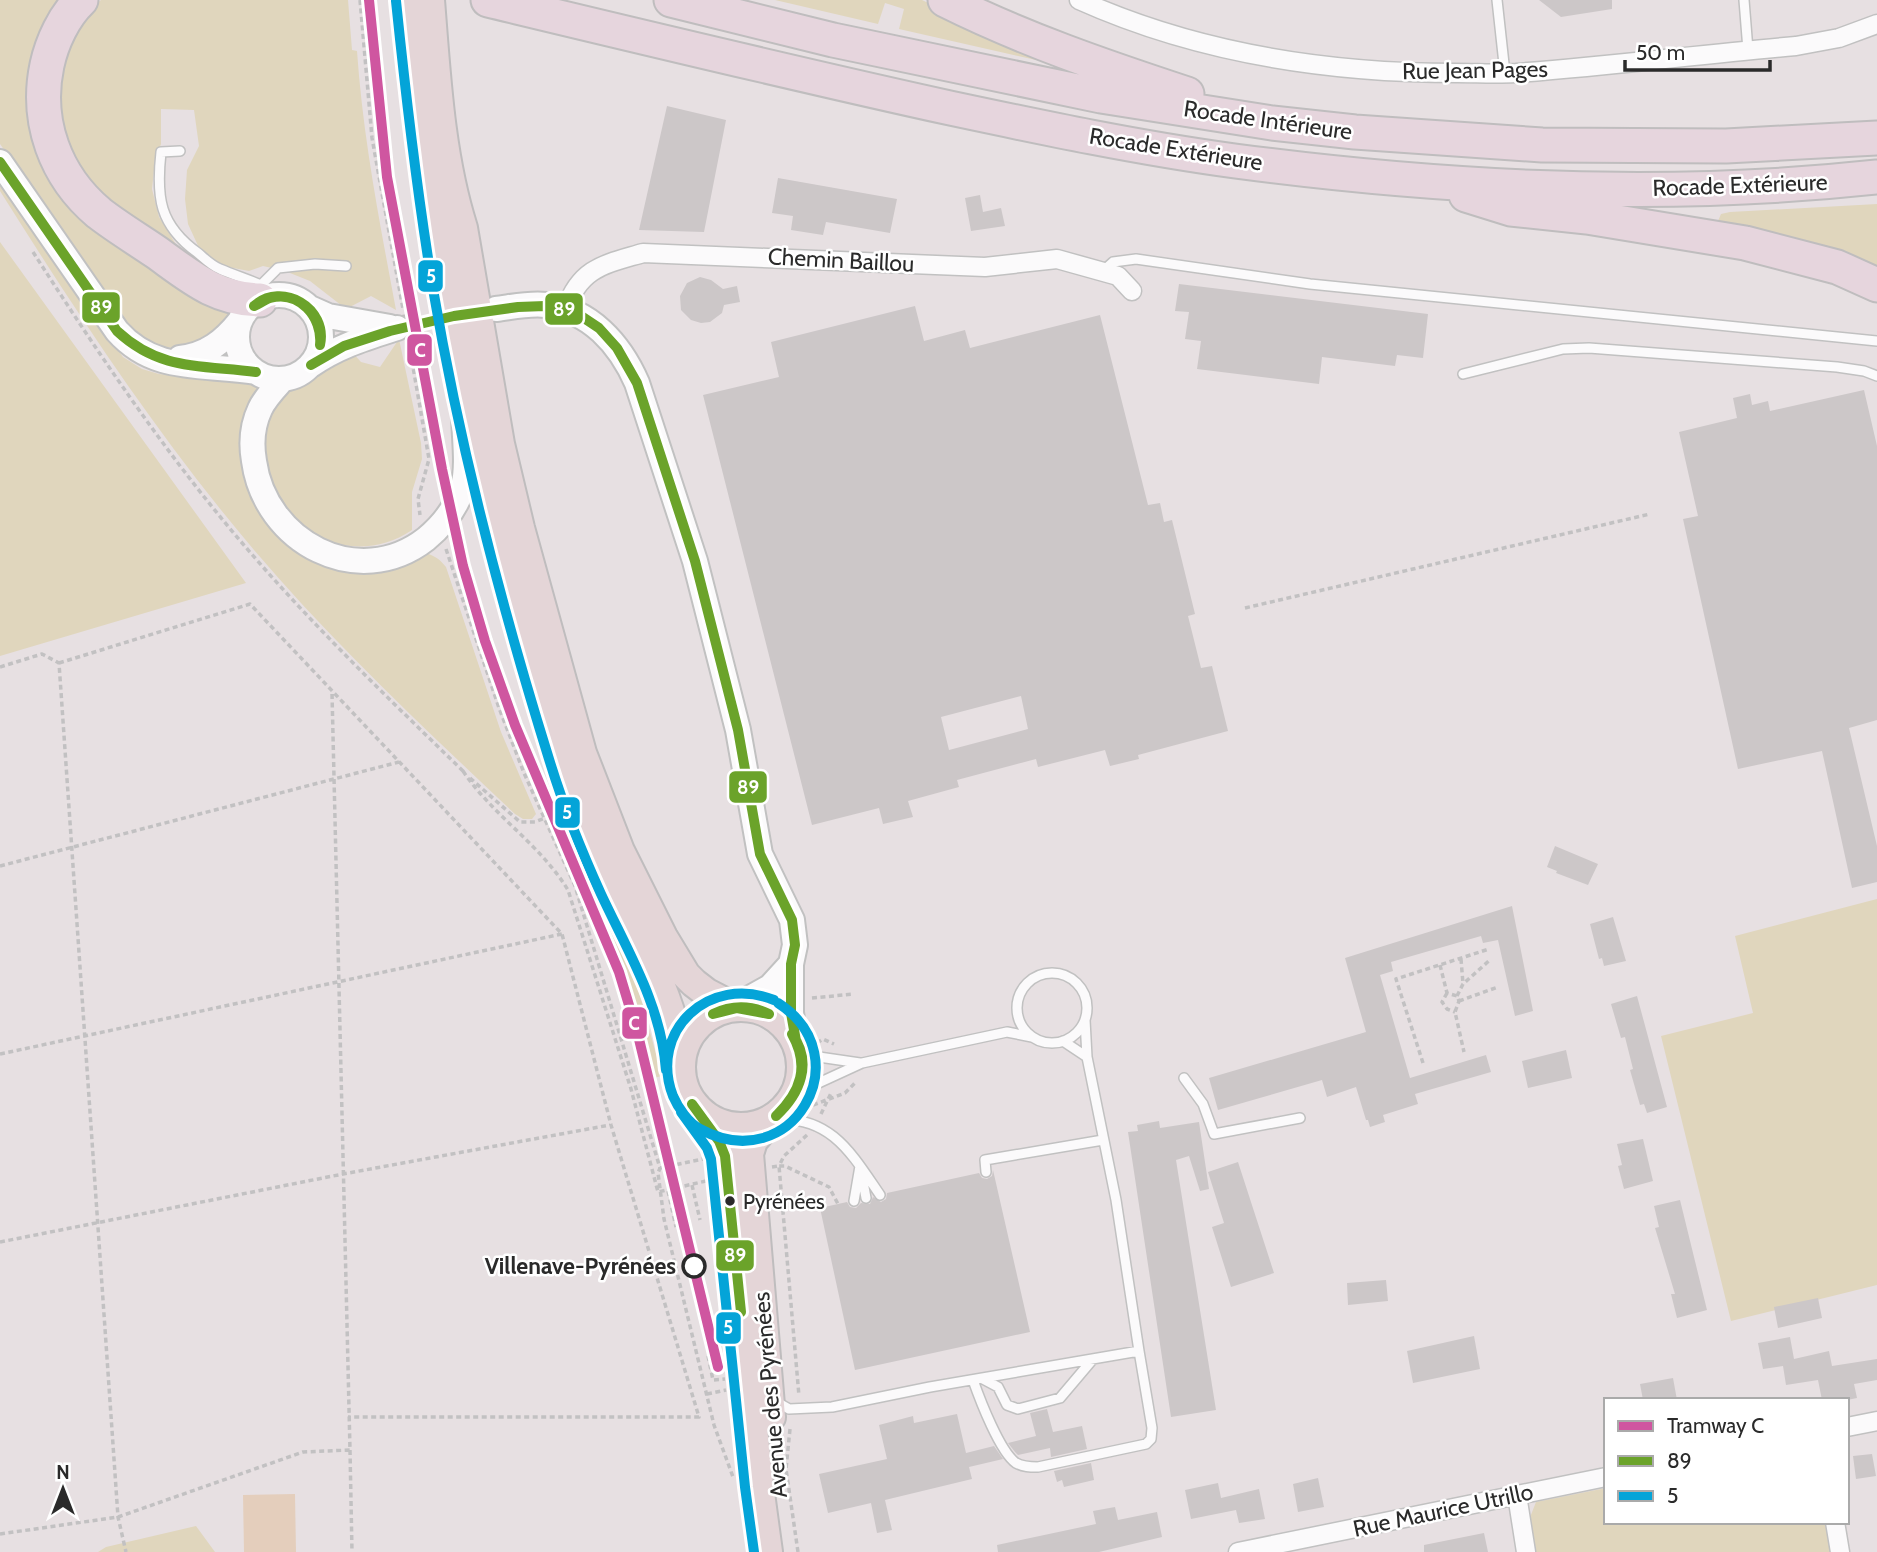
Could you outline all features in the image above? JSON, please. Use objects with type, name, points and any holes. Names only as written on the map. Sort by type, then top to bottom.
[{"type":"highway","points":[[81,0],[61,28],[49,59],[43,86],[45,121],[55,157],[69,180],[99,212],[208,289],[240,300],[258,300]]},
{"type":"highway","name":"Rocade Extérieure","points":[[488,0],[820,80],[1053,130],[1234,161],[1417,180],[1621,188],[1737,187],[1877,177]]},
{"type":"highway","name":"Rocade Intérieure","points":[[671,0],[833,40],[1101,96],[1272,123],[1355,132],[1542,145],[1726,146],[1877,138]]},
{"type":"highway","points":[[945,0],[1074,56],[1272,123]]},
{"type":"highway","points":[[1417,180],[1511,209],[1587,217],[1745,243],[1837,267],[1877,285]]},
{"type":"main road","points":[[410,0],[424,51],[453,199],[463,228],[500,444],[523,541],[582,752],[620,851],[663,937],[686,975],[707,993],[734,1007],[753,1008],[770,1014],[785,1025],[797,1044]]},
{"type":"main road","points":[[430,0],[424,51],[433,201],[463,374],[499,532],[540,685],[601,860],[648,958],[672,1016],[680,1047],[683,1087],[692,1104],[704,1116],[720,1125],[755,1127],[771,1120],[794,1098],[802,1069],[791,1013],[791,964],[794,944],[792,920],[760,854],[738,730],[695,561],[638,383],[617,346],[599,328],[566,309],[543,305],[496,309]]},
{"type":"main road","points":[[0,162],[128,343],[142,353],[162,361],[186,366],[225,367],[256,372]]},
{"type":"main road","points":[[162,361],[188,358],[211,349],[226,338],[258,300],[286,296],[328,316],[397,328],[347,345],[303,372],[282,380],[268,378],[245,362],[239,350],[237,335],[258,300]]},
{"type":"main road","points":[[310,308],[321,330],[318,355],[311,365]]},
{"type":"main road","points":[[282,380],[260,409],[253,429],[252,451],[264,498],[276,518],[295,536],[316,550],[341,559],[366,560],[390,557],[412,548],[433,533],[454,508],[465,474],[463,374]]},
{"type":"main road","points":[[680,1069],[682,1051],[701,1021],[770,987],[791,964]]},
{"type":"main road","name":"Avenue des Pyrénées","points":[[692,1104],[719,1141],[725,1156],[738,1168],[779,1401],[774,1458],[786,1552]]},
{"type":"main road","name":"Avenue des Pyrénées","points":[[768,1552],[759,1486],[738,1168],[749,1154],[753,1141],[771,1120]]},
{"type":"street","name":"Rue Jean Pages","points":[[1079,0],[1105,12],[1210,46],[1314,65],[1418,73],[1505,73],[1796,46],[1839,38],[1877,24]]},
{"type":"street","name":"Chemin Baillou","points":[[566,309],[570,296],[598,266],[643,253],[985,267],[1057,259],[1118,276],[1132,291]]},
{"type":"street","points":[[1849,1427],[1877,1421]]},
{"type":"street","name":"Rue Maurice Utrillo","points":[[1238,1552],[1604,1477]]},
{"type":"street","points":[[1517,1495],[1526,1552]]},
{"type":"street","points":[[1835,1524],[1840,1552]]},
{"type":"lane","points":[[1497,0],[1505,73]]},
{"type":"lane","points":[[1744,0],[1748,50]]},
{"type":"lane","points":[[180,151],[161,152],[158,179],[160,204],[170,225],[181,241],[218,269],[239,274],[258,300],[278,268],[315,264],[346,266]]},
{"type":"lane","points":[[1102,272],[1113,262],[1136,259],[1310,284],[1877,341]]},
{"type":"lane","points":[[1463,374],[1563,349],[1589,348],[1837,367],[1877,376]]},
{"type":"lane","points":[[978,1380],[1000,1441],[1014,1462],[1024,1467],[1038,1467],[1146,1444],[1151,1439],[1152,1428],[1116,1200],[1087,1057],[1087,1009],[1082,990],[1069,977],[1060,973],[1041,974],[1030,979],[1022,988],[1007,1032]]},
{"type":"lane","points":[[1016,1009],[1024,1030],[1032,1037]]},
{"type":"lane","points":[[1063,1041],[1080,1029],[1085,1020]]},
{"type":"lane","points":[[794,1098],[862,1063],[1007,1032],[1042,1041],[1063,1041],[1087,1057]]},
{"type":"lane","points":[[797,1044],[819,1057],[862,1063]]},
{"type":"lane","points":[[1184,1078],[1203,1104],[1214,1134],[1300,1118]]},
{"type":"lane","points":[[771,1120],[795,1119],[821,1129],[847,1146],[880,1195]]},
{"type":"lane","points":[[986,1172],[985,1160],[1103,1140]]},
{"type":"lane","points":[[860,1166],[866,1198]]},
{"type":"lane","points":[[854,1201],[860,1166]]},
{"type":"lane","points":[[779,1401],[800,1409],[832,1407],[1139,1351]]},
{"type":"lane","points":[[978,1380],[998,1387],[1007,1405],[1018,1409],[1060,1398],[1093,1359]]},
{"type":"path","points":[[360,0],[363,37]]},
{"type":"path","points":[[28,243],[105,362],[164,445],[234,535],[362,675],[463,771],[520,822],[535,822],[545,818]]},
{"type":"path","points":[[1245,608],[1650,514]]},
{"type":"path","points":[[0,667],[41,654],[59,663],[250,604],[562,934],[611,1125],[699,1417],[348,1417]]},
{"type":"path","points":[[59,663],[118,1517],[126,1552]]},
{"type":"path","points":[[332,691],[352,1552]]},
{"type":"path","points":[[0,866],[399,762]]},
{"type":"path","points":[[463,771],[476,791],[517,830],[559,876],[568,890],[631,1089],[658,1192],[706,1181],[704,1172],[785,1166],[829,1187],[838,1204]]},
{"type":"path","points":[[568,890],[575,886],[676,1227]]},
{"type":"path","points":[[0,1054],[562,934]]},
{"type":"path","points":[[1423,1063],[1396,979],[1489,949]]},
{"type":"path","points":[[1461,958],[1463,984],[1455,1012],[1464,1052]]},
{"type":"path","points":[[1463,984],[1491,959]]},
{"type":"path","points":[[1440,965],[1447,993],[1442,1002],[1447,1009],[1455,1012]]},
{"type":"path","points":[[1447,993],[1458,998],[1498,987]]},
{"type":"path","points":[[0,1242],[343,1174],[611,1125]]},
{"type":"path","points":[[779,1166],[800,1409]]},
{"type":"path","points":[[692,1184],[701,1220]]},
{"type":"path","points":[[665,1191],[664,1219],[714,1425],[726,1462]]},
{"type":"path","points":[[779,1401],[791,1423],[786,1469],[798,1552]]},
{"type":"path","points":[[0,1534],[118,1517],[303,1452],[350,1450]]},
{"type":"shaded area","points":[[0,0],[67,0],[40,143],[234,305],[223,327],[190,346],[172,348],[152,344],[134,334],[0,144]]},
{"type":"shaded area","points":[[101,0],[348,0],[352,50],[357,51],[368,149],[396,310],[371,296],[346,309],[310,281],[263,266],[249,271],[223,266],[200,250],[188,224],[185,199],[187,170],[199,146],[194,110],[161,109],[161,144],[155,161],[152,189],[159,217],[185,259],[88,183],[66,145],[57,119],[61,56],[90,9]]},
{"type":"shaded area","points":[[775,0],[922,0],[1037,55],[1036,60],[899,29],[904,9],[885,3],[878,24]]},
{"type":"shaded area","points":[[0,179],[123,357],[142,369],[159,374],[244,381],[265,391],[241,457],[244,478],[254,502],[269,526],[285,543],[308,557],[422,552],[436,557],[446,567],[501,732],[536,814],[532,819],[523,819],[515,814],[414,718],[284,585],[219,508],[152,420],[59,284],[0,191]]},
{"type":"shaded area","points":[[1877,204],[1877,274],[1720,227],[1718,221],[1721,214],[1730,212]]},
{"type":"shaded area","points":[[0,242],[246,583],[0,656]]},
{"type":"shaded area","points":[[399,339],[421,443],[422,459],[412,492],[412,530],[383,543],[354,546],[327,540],[302,526],[283,506],[269,480],[264,451],[268,417],[283,392],[300,388],[315,379],[331,360],[351,351],[361,362],[380,367]]},
{"type":"shaded area","points":[[558,793],[632,966],[662,1076],[645,1080],[610,959],[542,801]]},
{"type":"shaded area","points":[[1877,899],[1877,1285],[1731,1321],[1661,1036],[1753,1013],[1735,936]]},
{"type":"shaded area","points":[[1604,1488],[1604,1524],[1825,1524],[1830,1552],[1531,1552],[1527,1525],[1536,1502]]},
{"type":"shaded area","points":[[295,1494],[296,1552],[244,1552],[243,1495]]},
{"type":"shaded area","points":[[196,1526],[215,1552],[98,1552],[106,1547]]},
{"type":"building","points":[[1539,0],[1612,0],[1612,9],[1561,17]]},
{"type":"building","points":[[667,106],[726,120],[704,232],[639,230]]},
{"type":"building","points":[[778,178],[897,199],[890,233],[826,222],[823,235],[791,230],[793,216],[772,213]]},
{"type":"building","points":[[980,195],[983,212],[1001,208],[1005,226],[971,231],[965,198]]},
{"type":"building","points":[[700,277],[711,280],[723,289],[737,286],[740,302],[724,305],[722,313],[710,322],[691,320],[681,310],[680,296],[687,283]]},
{"type":"building","points":[[1179,284],[1428,314],[1423,358],[1397,355],[1395,366],[1322,357],[1319,384],[1197,369],[1201,341],[1185,339],[1189,312],[1175,311]]},
{"type":"building","points":[[915,306],[924,341],[965,330],[970,348],[1100,315],[1148,505],[1160,503],[1164,522],[1172,520],[1195,614],[1188,616],[1201,668],[1212,666],[1228,731],[1138,755],[1139,759],[1110,766],[1105,750],[1038,767],[1036,759],[957,780],[959,787],[908,801],[913,817],[883,824],[879,808],[812,825],[703,395],[779,377],[771,342]],"holes":[[[1021,696],[1028,729],[949,750],[941,717]]]},
{"type":"building","points":[[1864,390],[1877,446],[1877,720],[1849,728],[1877,846],[1877,882],[1852,888],[1822,751],[1738,769],[1683,519],[1698,516],[1679,432],[1737,418],[1733,398],[1750,394],[1752,405],[1768,401],[1770,411]]},
{"type":"building","points":[[1555,846],[1598,864],[1588,885],[1547,867]]},
{"type":"building","points":[[1512,906],[1533,1011],[1515,1016],[1498,940],[1483,943],[1481,936],[1391,962],[1393,971],[1380,975],[1410,1078],[1486,1055],[1491,1072],[1415,1094],[1418,1104],[1383,1115],[1385,1122],[1370,1127],[1356,1087],[1327,1097],[1322,1080],[1218,1110],[1209,1078],[1366,1032],[1345,958]]},
{"type":"building","points":[[1613,917],[1626,961],[1604,966],[1602,958],[1599,959],[1590,924]]},
{"type":"building","points":[[1637,996],[1667,1107],[1647,1113],[1644,1104],[1640,1105],[1630,1070],[1633,1069],[1625,1037],[1621,1038],[1611,1004]]},
{"type":"building","points":[[1566,1050],[1572,1078],[1528,1088],[1522,1061]]},
{"type":"building","points":[[1159,1121],[1160,1128],[1199,1122],[1209,1189],[1200,1191],[1189,1156],[1176,1160],[1216,1410],[1171,1417],[1128,1132],[1138,1131],[1137,1125]]},
{"type":"building","points":[[1643,1139],[1653,1181],[1624,1189],[1618,1166],[1622,1165],[1617,1144]]},
{"type":"building","points":[[1238,1162],[1274,1273],[1231,1287],[1212,1227],[1224,1223],[1208,1172]]},
{"type":"building","points":[[993,1170],[1030,1332],[855,1370],[820,1208],[847,1202],[850,1207],[856,1208],[861,1203],[870,1204],[873,1197],[881,1202],[886,1199],[887,1193],[979,1173],[982,1178],[987,1179],[992,1176]]},
{"type":"building","points":[[1680,1200],[1707,1310],[1677,1318],[1671,1294],[1675,1294],[1655,1228],[1659,1227],[1654,1206]]},
{"type":"building","points":[[1386,1280],[1388,1301],[1348,1305],[1347,1283]]},
{"type":"building","points":[[1818,1298],[1822,1318],[1778,1328],[1774,1307]]},
{"type":"building","points":[[1474,1336],[1480,1369],[1413,1383],[1407,1351]]},
{"type":"building","points":[[1790,1337],[1794,1359],[1829,1351],[1832,1366],[1877,1359],[1877,1380],[1854,1384],[1857,1398],[1822,1398],[1818,1380],[1786,1385],[1783,1366],[1763,1369],[1758,1343]]},
{"type":"building","points":[[1673,1378],[1677,1398],[1643,1398],[1640,1384]]},
{"type":"building","points":[[1047,1409],[1053,1432],[1082,1426],[1087,1449],[1051,1457],[1050,1448],[1018,1455],[1008,1443],[1036,1436],[1030,1413]]},
{"type":"building","points":[[957,1414],[966,1453],[994,1446],[1003,1459],[969,1467],[972,1479],[885,1500],[892,1530],[877,1533],[871,1503],[828,1513],[819,1474],[887,1459],[879,1425],[913,1416],[914,1423]]},
{"type":"building","points":[[1872,1454],[1876,1476],[1856,1479],[1853,1456]]},
{"type":"building","points":[[1091,1463],[1094,1480],[1064,1487],[1062,1480],[1057,1482],[1054,1471]]},
{"type":"building","points":[[1318,1478],[1324,1507],[1298,1512],[1293,1484]]},
{"type":"building","points":[[1218,1483],[1221,1498],[1259,1489],[1265,1519],[1239,1523],[1236,1510],[1191,1519],[1185,1490]]},
{"type":"building","points":[[1115,1507],[1118,1520],[1157,1512],[1162,1537],[1099,1552],[998,1552],[997,1545],[1096,1524],[1093,1511]]},
{"type":"building","points":[[1484,1533],[1488,1552],[1424,1552],[1424,1545]]},
{"type":"tunnel","points":[[397,328],[472,314]]},
{"type":"tram line","name":"C","points":[[369,0],[387,177],[463,566],[485,641],[515,725],[619,972],[638,1035],[718,1367]]},
{"type":"transit line","name":"5","points":[[396,1],[412,145],[433,289],[483,526],[514,643],[554,776],[586,861],[642,979],[658,1023],[666,1070]]},
{"type":"transit line","name":"89","points":[[0,162],[117,331],[133,344],[165,360],[256,372]]},
{"type":"transit line","name":"89","points":[[254,306],[277,296],[300,302],[317,320],[321,332],[320,345]]},
{"type":"transit line","name":"89","points":[[254,306],[270,298],[281,297],[299,302],[307,308],[318,325],[320,345]]},
{"type":"transit line","name":"89","points":[[311,365],[344,346],[390,331],[454,316],[518,307],[545,306],[578,314],[599,328],[617,348],[637,383],[695,561],[738,730],[760,854],[792,920],[795,945],[791,964],[791,1013],[796,1041]]},
{"type":"transit line","name":"5","points":[[774,1000],[750,994],[727,995],[707,1002],[690,1014],[677,1030],[669,1050],[667,1072],[678,1105],[684,1115],[700,1129],[733,1140],[763,1138],[787,1125],[805,1105],[814,1080],[814,1052],[803,1026],[778,1003]]},
{"type":"transit line","name":"89","points":[[713,1014],[741,1007],[769,1014]]},
{"type":"transit line","name":"89","points":[[713,1014],[737,1008],[769,1014]]},
{"type":"transit line","name":"89","points":[[776,1116],[792,1098],[800,1078],[801,1057],[792,1034]]},
{"type":"transit line","name":"89","points":[[776,1116],[792,1098],[801,1078],[802,1056],[792,1034]]},
{"type":"transit line","name":"89","points":[[692,1104],[719,1141],[725,1156],[741,1312]]},
{"type":"transit line","name":"5","points":[[681,1112],[707,1148],[711,1159],[754,1552]]},
{"type":"place","name":"Pyrénées","points":[[730,1201]]},
{"type":"place","name":"Villenave-Pyrénées","points":[[694,1266]]}]
